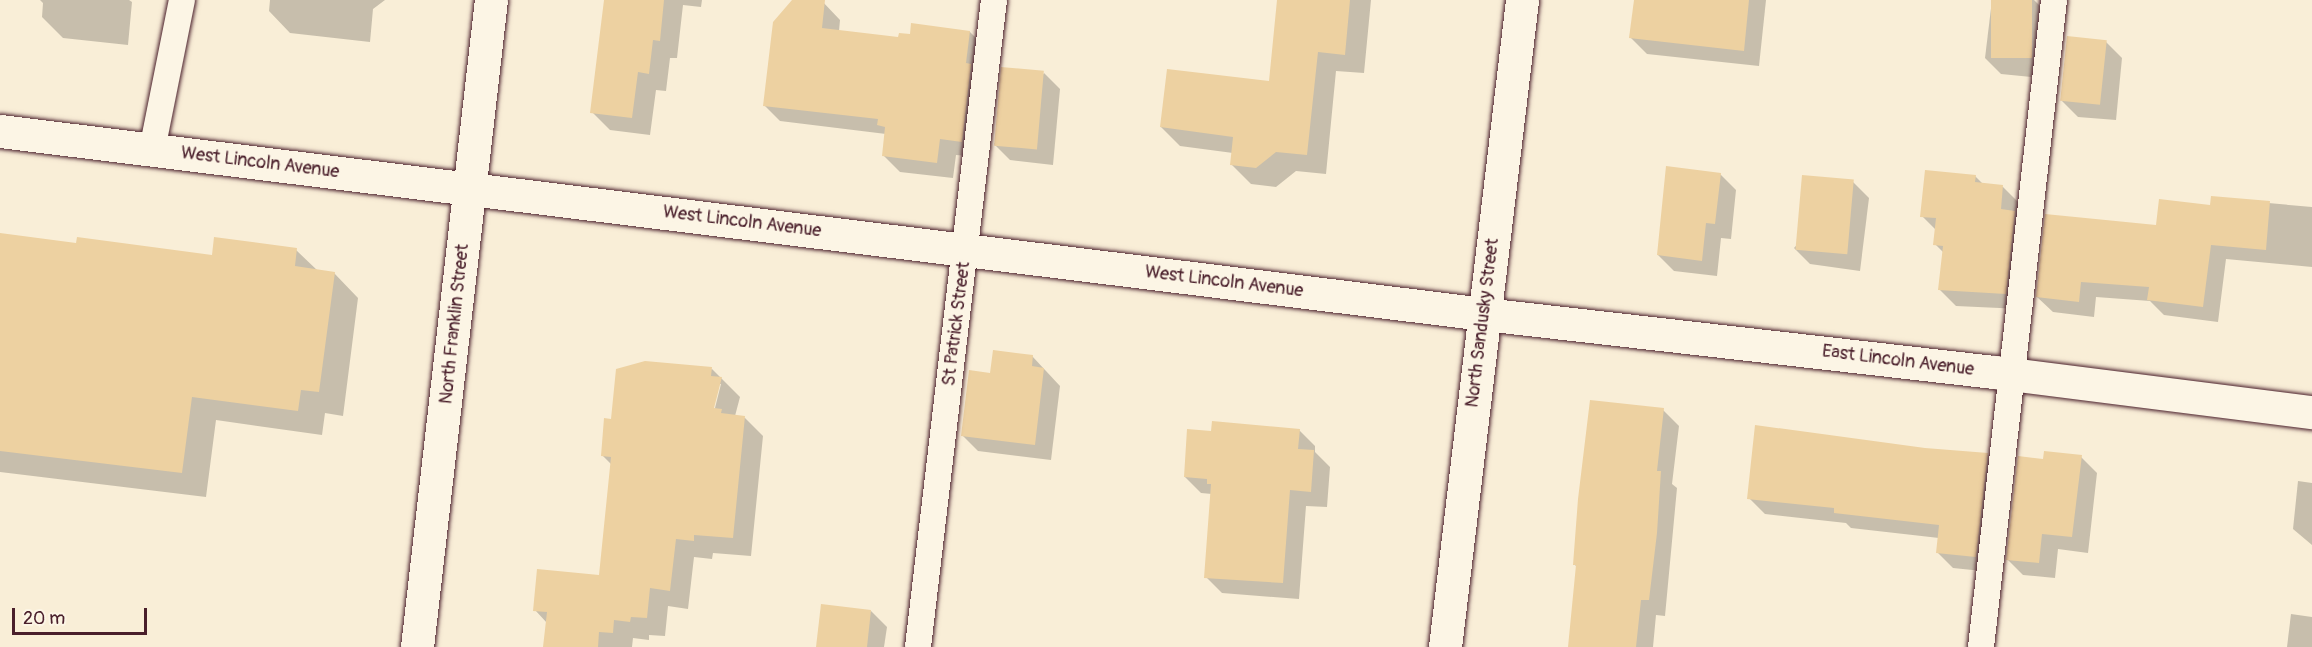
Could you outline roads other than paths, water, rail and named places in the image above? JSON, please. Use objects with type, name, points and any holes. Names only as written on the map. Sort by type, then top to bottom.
[{"type":"street","name":"North Franklin Street","points":[[417,647],[491,0]]},
{"type":"street","name":"North Sandusky Street","points":[[1445,647],[1522,0]]},
{"type":"street","name":"West Lincoln Avenue","points":[[0,131],[1484,314]]},
{"type":"street","name":"East Lincoln Avenue","points":[[1484,314],[2013,374],[2312,412]]},
{"type":"lane","points":[[152,150],[182,0]]},
{"type":"lane","name":"St Patrick Street","points":[[918,647],[994,0]]},
{"type":"lane","points":[[1981,647],[2054,0]]}]
